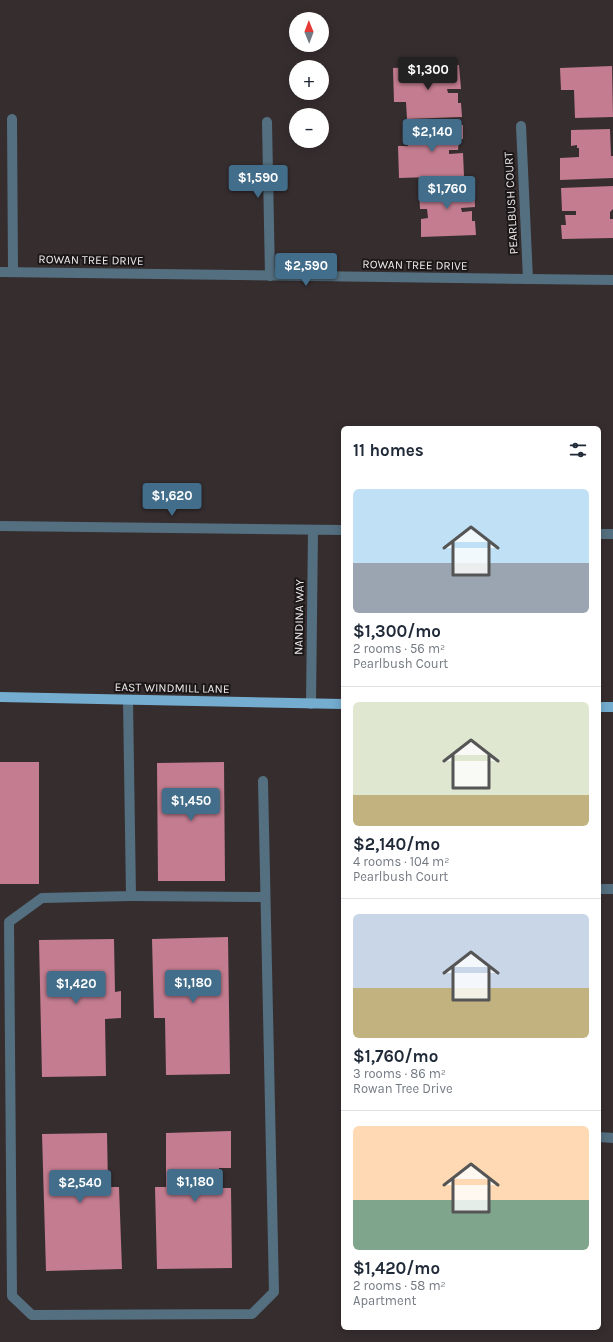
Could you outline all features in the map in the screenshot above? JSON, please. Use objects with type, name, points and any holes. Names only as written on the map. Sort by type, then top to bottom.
[{"type":"main road","name":"EAST WINDMILL LANE","points":[[0,697],[341,704]]},
{"type":"main road","points":[[601,707],[613,707]]},
{"type":"street","points":[[12,119],[13,272]]},
{"type":"street","points":[[267,122],[270,276]]},
{"type":"street","name":"PEARLBUSH COURT","points":[[521,126],[528,279]]},
{"type":"street","name":"ROWAN TREE DRIVE","points":[[0,272],[613,280]]},
{"type":"street","points":[[0,526],[341,530]]},
{"type":"street","name":"NANDINA WAY","points":[[311,704],[313,530]]},
{"type":"street","points":[[601,534],[613,534]]},
{"type":"street","points":[[128,700],[131,896]]},
{"type":"street","points":[[263,781],[274,1292],[252,1314],[32,1315],[12,1296],[9,922],[42,898],[131,896],[265,897]]},
{"type":"street","points":[[601,889],[613,889]]},
{"type":"street","points":[[601,1137],[613,1138]]},
{"type":"building","points":[[459,65],[461,89],[447,89],[448,93],[458,93],[458,103],[461,103],[462,117],[407,119],[406,102],[394,102],[393,68]]},
{"type":"building","points":[[612,66],[613,117],[575,118],[574,90],[561,90],[560,68]]},
{"type":"building","points":[[463,125],[463,139],[459,139],[458,150],[449,150],[449,154],[463,153],[464,176],[399,178],[398,146],[408,146],[407,127]]},
{"type":"building","points":[[610,129],[611,156],[613,156],[613,178],[560,180],[560,158],[579,157],[579,148],[577,148],[577,145],[571,146],[571,130]]},
{"type":"building","points":[[474,184],[475,207],[461,208],[462,212],[472,211],[472,221],[475,221],[476,235],[421,237],[421,219],[428,218],[427,209],[420,209],[419,186]]},
{"type":"building","points":[[613,186],[613,209],[610,212],[610,219],[613,219],[613,238],[562,239],[561,225],[566,225],[565,215],[576,215],[576,211],[562,211],[561,188]]},
{"type":"building","points":[[0,762],[39,762],[39,884],[0,884]]},
{"type":"building","points":[[224,762],[225,881],[158,881],[157,763]]},
{"type":"building","points":[[228,937],[230,1074],[166,1075],[165,1018],[154,1018],[152,939]]},
{"type":"building","points":[[114,939],[115,992],[121,991],[121,1018],[105,1019],[106,1076],[42,1077],[39,940]]},
{"type":"building","points":[[231,1131],[231,1168],[219,1168],[219,1188],[231,1188],[232,1268],[157,1269],[155,1187],[166,1187],[166,1133]]},
{"type":"building","points":[[107,1133],[108,1187],[119,1187],[122,1269],[46,1271],[42,1134]]}]
